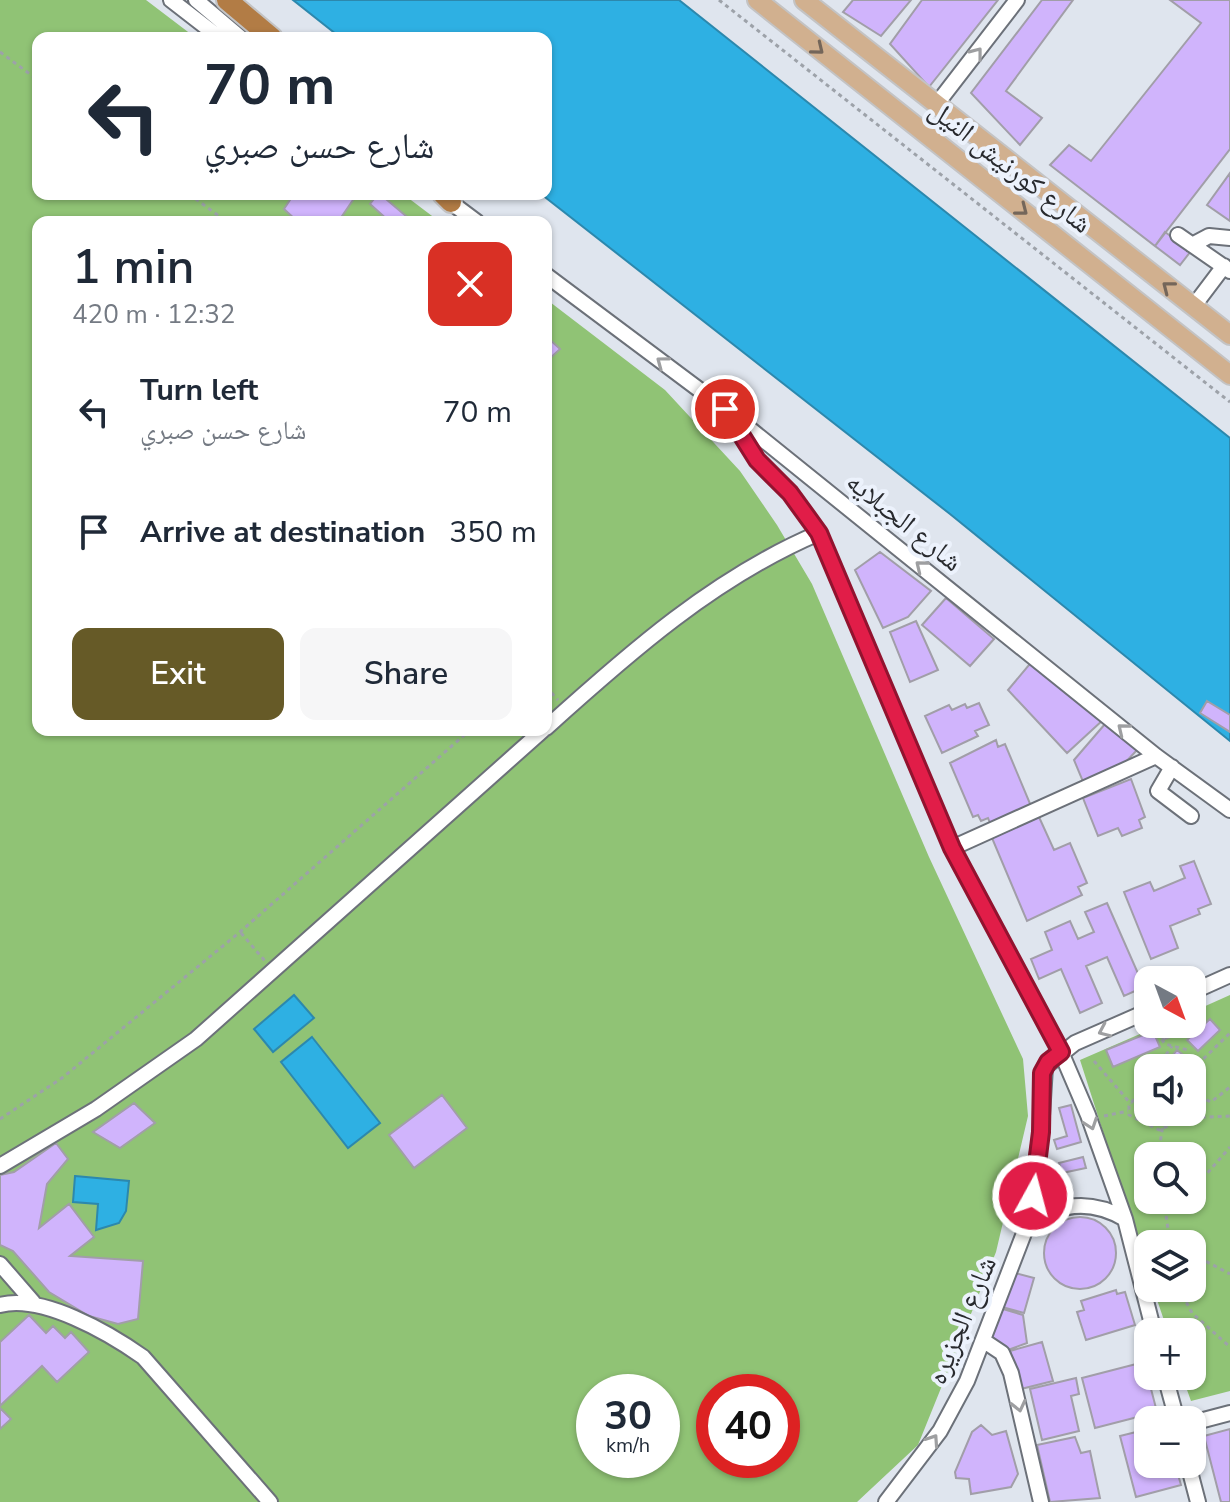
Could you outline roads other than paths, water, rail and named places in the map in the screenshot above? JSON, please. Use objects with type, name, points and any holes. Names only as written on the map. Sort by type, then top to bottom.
[{"type":"highway","points":[[227,0],[265,32]]},
{"type":"main road","name":"شارع كورنيش النيل","points":[[757,0],[1230,375]]},
{"type":"main road","name":"شارع كورنيش النيل","points":[[804,0],[1223,330]]},
{"type":"main road","points":[[1188,342],[1223,330]]},
{"type":"street","points":[[171,0],[212,32]]},
{"type":"street","points":[[196,0],[234,32]]},
{"type":"street","points":[[936,105],[1017,0]]},
{"type":"street","points":[[449,200],[469,216]]},
{"type":"street","points":[[1178,235],[1227,268],[1193,307]]},
{"type":"street","points":[[1192,245],[1209,236],[1230,238]]},
{"type":"street","name":"شارع الجبلايه","points":[[552,279],[725,409],[1156,756],[1230,810]]},
{"type":"street","points":[[725,409],[757,460],[790,493],[819,533],[952,848],[1061,1052],[1088,1115],[1125,1219],[1150,1318]]},
{"type":"street","points":[[552,722],[701,599],[819,533]]},
{"type":"street","points":[[0,1166],[96,1109],[163,1063],[275,973],[537,736]]},
{"type":"street","points":[[952,848],[1156,756]]},
{"type":"street","points":[[1172,767],[1158,791],[1191,816]]},
{"type":"street","points":[[1206,986],[1230,975]]},
{"type":"street","points":[[1061,1052],[1134,1018]]},
{"type":"street","name":"شارع الجزيره","points":[[886,1502],[940,1431],[984,1341],[1026,1228],[1041,1132],[1042,1073],[1048,1062],[1061,1052]]},
{"type":"street","points":[[1026,1228],[1052,1211],[1067,1206],[1097,1206],[1125,1219]]},
{"type":"street","points":[[0,1264],[33,1302],[123,1343],[143,1357],[270,1502]]},
{"type":"street","points":[[0,1305],[33,1302]]},
{"type":"street","points":[[984,1341],[1002,1353],[1011,1373],[1041,1502]]},
{"type":"street","points":[[1206,1419],[1230,1413]]},
{"type":"street","points":[[1192,1478],[1198,1502]]},
{"type":"water","points":[[293,0],[679,0],[1230,438],[1230,741],[950,514],[549,200],[552,200],[552,32],[333,32]]},
{"type":"water","points":[[294,995],[314,1018],[273,1052],[254,1029]]},
{"type":"water","points":[[312,1037],[380,1123],[348,1148],[281,1062]]},
{"type":"water","points":[[75,1176],[129,1181],[126,1211],[119,1223],[96,1230],[98,1204],[73,1202]]}]
